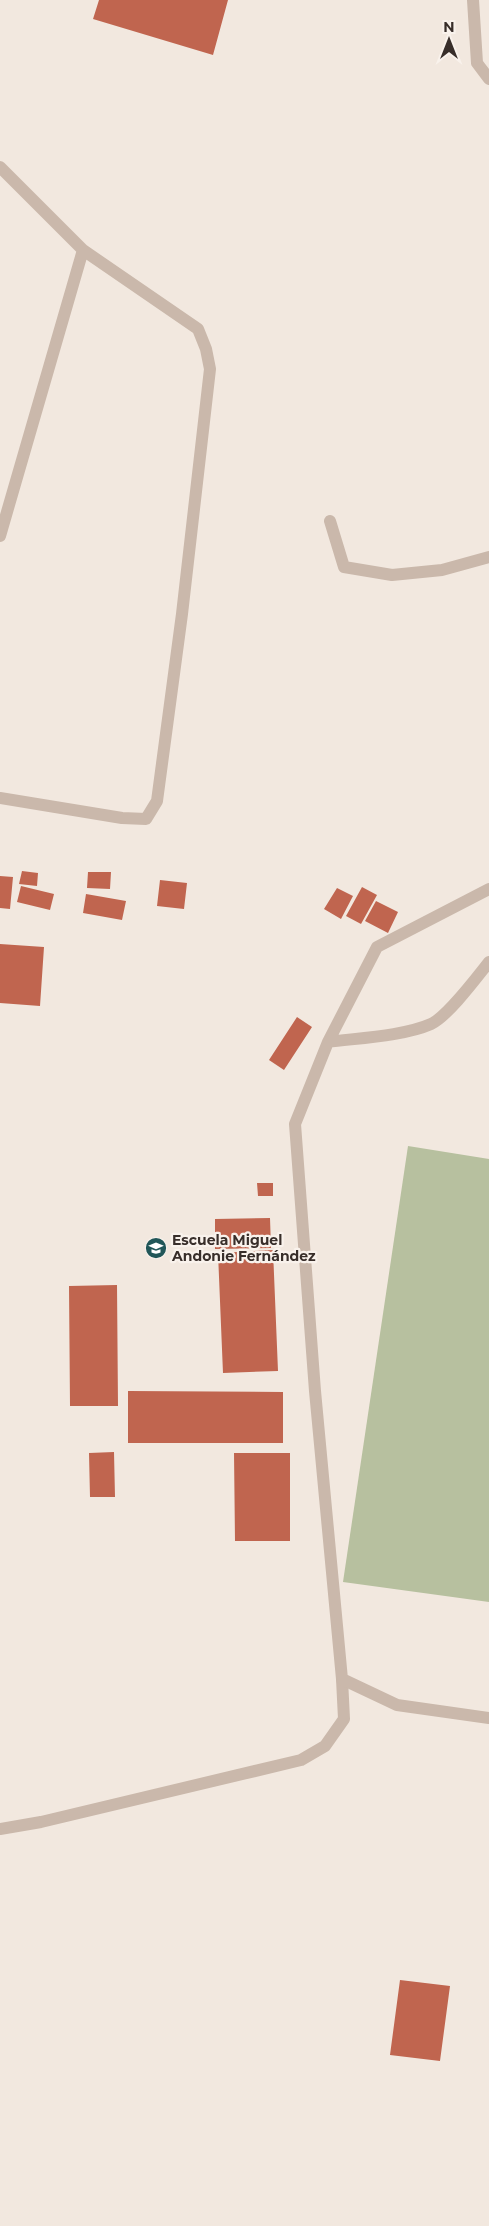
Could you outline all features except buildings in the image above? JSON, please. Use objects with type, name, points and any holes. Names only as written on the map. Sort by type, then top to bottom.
[{"type":"street","points":[[473,0],[477,64],[489,79]]},
{"type":"street","points":[[0,167],[83,250],[198,329],[206,349],[210,369],[182,614],[157,801],[146,819],[122,818],[0,798]]},
{"type":"street","points":[[0,536],[83,250]]},
{"type":"street","points":[[330,521],[344,567],[392,575],[442,570],[489,557]]},
{"type":"street","points":[[0,1829],[41,1822],[302,1760],[326,1746],[344,1719],[342,1679],[314,1382],[294,1124],[328,1042],[377,947],[489,889]]},
{"type":"street","points":[[328,1042],[396,1032],[432,1023],[464,994],[489,962]]},
{"type":"street","points":[[342,1679],[397,1705],[489,1718]]},
{"type":"green space","points":[[408,1146],[489,1159],[489,1602],[343,1582]]},
{"type":"place","name":"Escuela Miguel Andonie Fernández","points":[[156,1248]]}]
